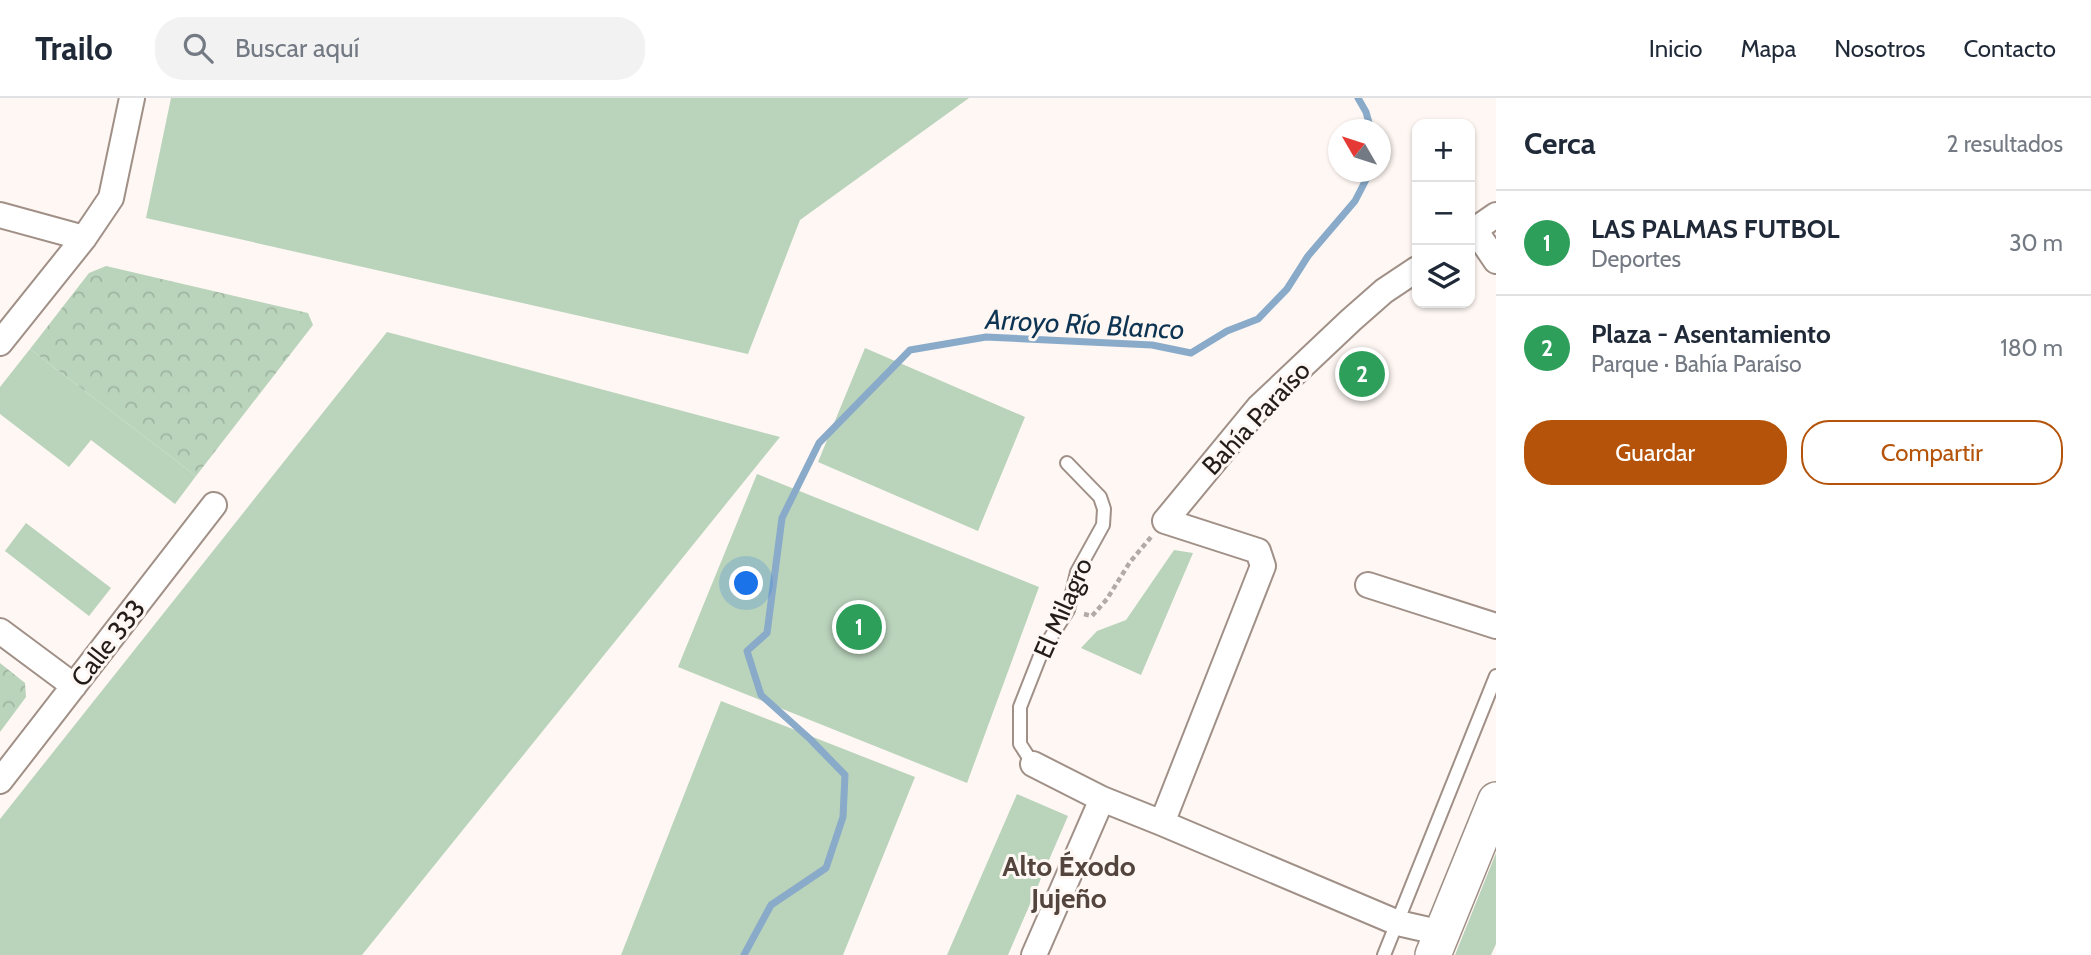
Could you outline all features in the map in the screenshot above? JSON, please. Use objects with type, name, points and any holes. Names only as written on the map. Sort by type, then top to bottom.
[{"type":"main road","points":[[1437,944],[1496,800]]},
{"type":"street","points":[[0,343],[84,238],[111,198],[132,98]]},
{"type":"street","points":[[0,215],[84,238]]},
{"type":"street","points":[[1475,230],[1496,215]]},
{"type":"street","points":[[1475,236],[1496,261]]},
{"type":"street","name":"Bahía Paraíso","points":[[1165,520],[1259,407],[1351,320],[1412,272]]},
{"type":"street","name":"Calle 333","points":[[0,781],[214,505]]},
{"type":"street","points":[[1162,823],[1263,566],[1258,551],[1165,520]]},
{"type":"street","points":[[1368,584],[1496,626]]},
{"type":"street","points":[[0,631],[74,686]]},
{"type":"street","points":[[1033,764],[1102,799],[1398,923],[1437,944]]},
{"type":"street","points":[[1034,955],[1102,799]]},
{"type":"lane","name":"El Milagro","points":[[1033,764],[1020,744],[1020,707],[1042,651],[1068,610],[1077,572],[1103,525],[1104,509],[1100,497],[1068,463]]},
{"type":"lane","points":[[1384,955],[1496,676]]},
{"type":"path","points":[[1068,610],[1092,616],[1130,562],[1165,520]]},
{"type":"green space","points":[[171,98],[969,98],[800,220],[748,354],[146,218]]},
{"type":"green space","points":[[106,266],[308,313],[313,325],[196,476],[30,349],[89,273]]},
{"type":"green space","points":[[387,332],[780,437],[362,955],[0,955],[0,819]]},
{"type":"green space","points":[[865,348],[1025,417],[978,531],[818,462]]},
{"type":"green space","points":[[30,349],[196,476],[175,504],[91,440],[69,467],[0,414],[0,387]]},
{"type":"green space","points":[[1371,355],[1383,369],[1354,395],[1342,379]]},
{"type":"green space","points":[[757,474],[1039,587],[967,783],[678,667]]},
{"type":"green space","points":[[26,523],[111,588],[89,616],[5,551]]},
{"type":"green space","points":[[1174,550],[1193,553],[1141,675],[1081,648],[1097,631],[1126,620]]},
{"type":"green space","points":[[0,663],[25,683],[26,697],[0,732]]},
{"type":"green space","points":[[721,701],[915,777],[843,955],[621,955]]},
{"type":"green space","points":[[1017,794],[1068,816],[1008,955],[947,955]]},
{"type":"green space","points":[[1496,853],[1496,944],[1491,955],[1455,955]]},
{"type":"waterway","name":"Arroyo Río Blanco","points":[[1358,98],[1368,119]]},
{"type":"waterway","name":"Arroyo Río Blanco","points":[[744,955],[771,905],[826,868],[843,817],[845,775],[761,695],[747,651],[767,633],[782,518],[819,443],[910,350],[986,337],[1152,345],[1191,353],[1227,331],[1258,319],[1287,289],[1308,256],[1355,201],[1365,182]]},
{"type":"place","name":"Plaza - Asentamiento","points":[[1362,374]]},
{"type":"place","name":"LAS PALMAS FUTBOL","points":[[859,627]]},
{"type":"district","name":"Alto Éxodo Jujeño","points":[[1069,882]]}]
